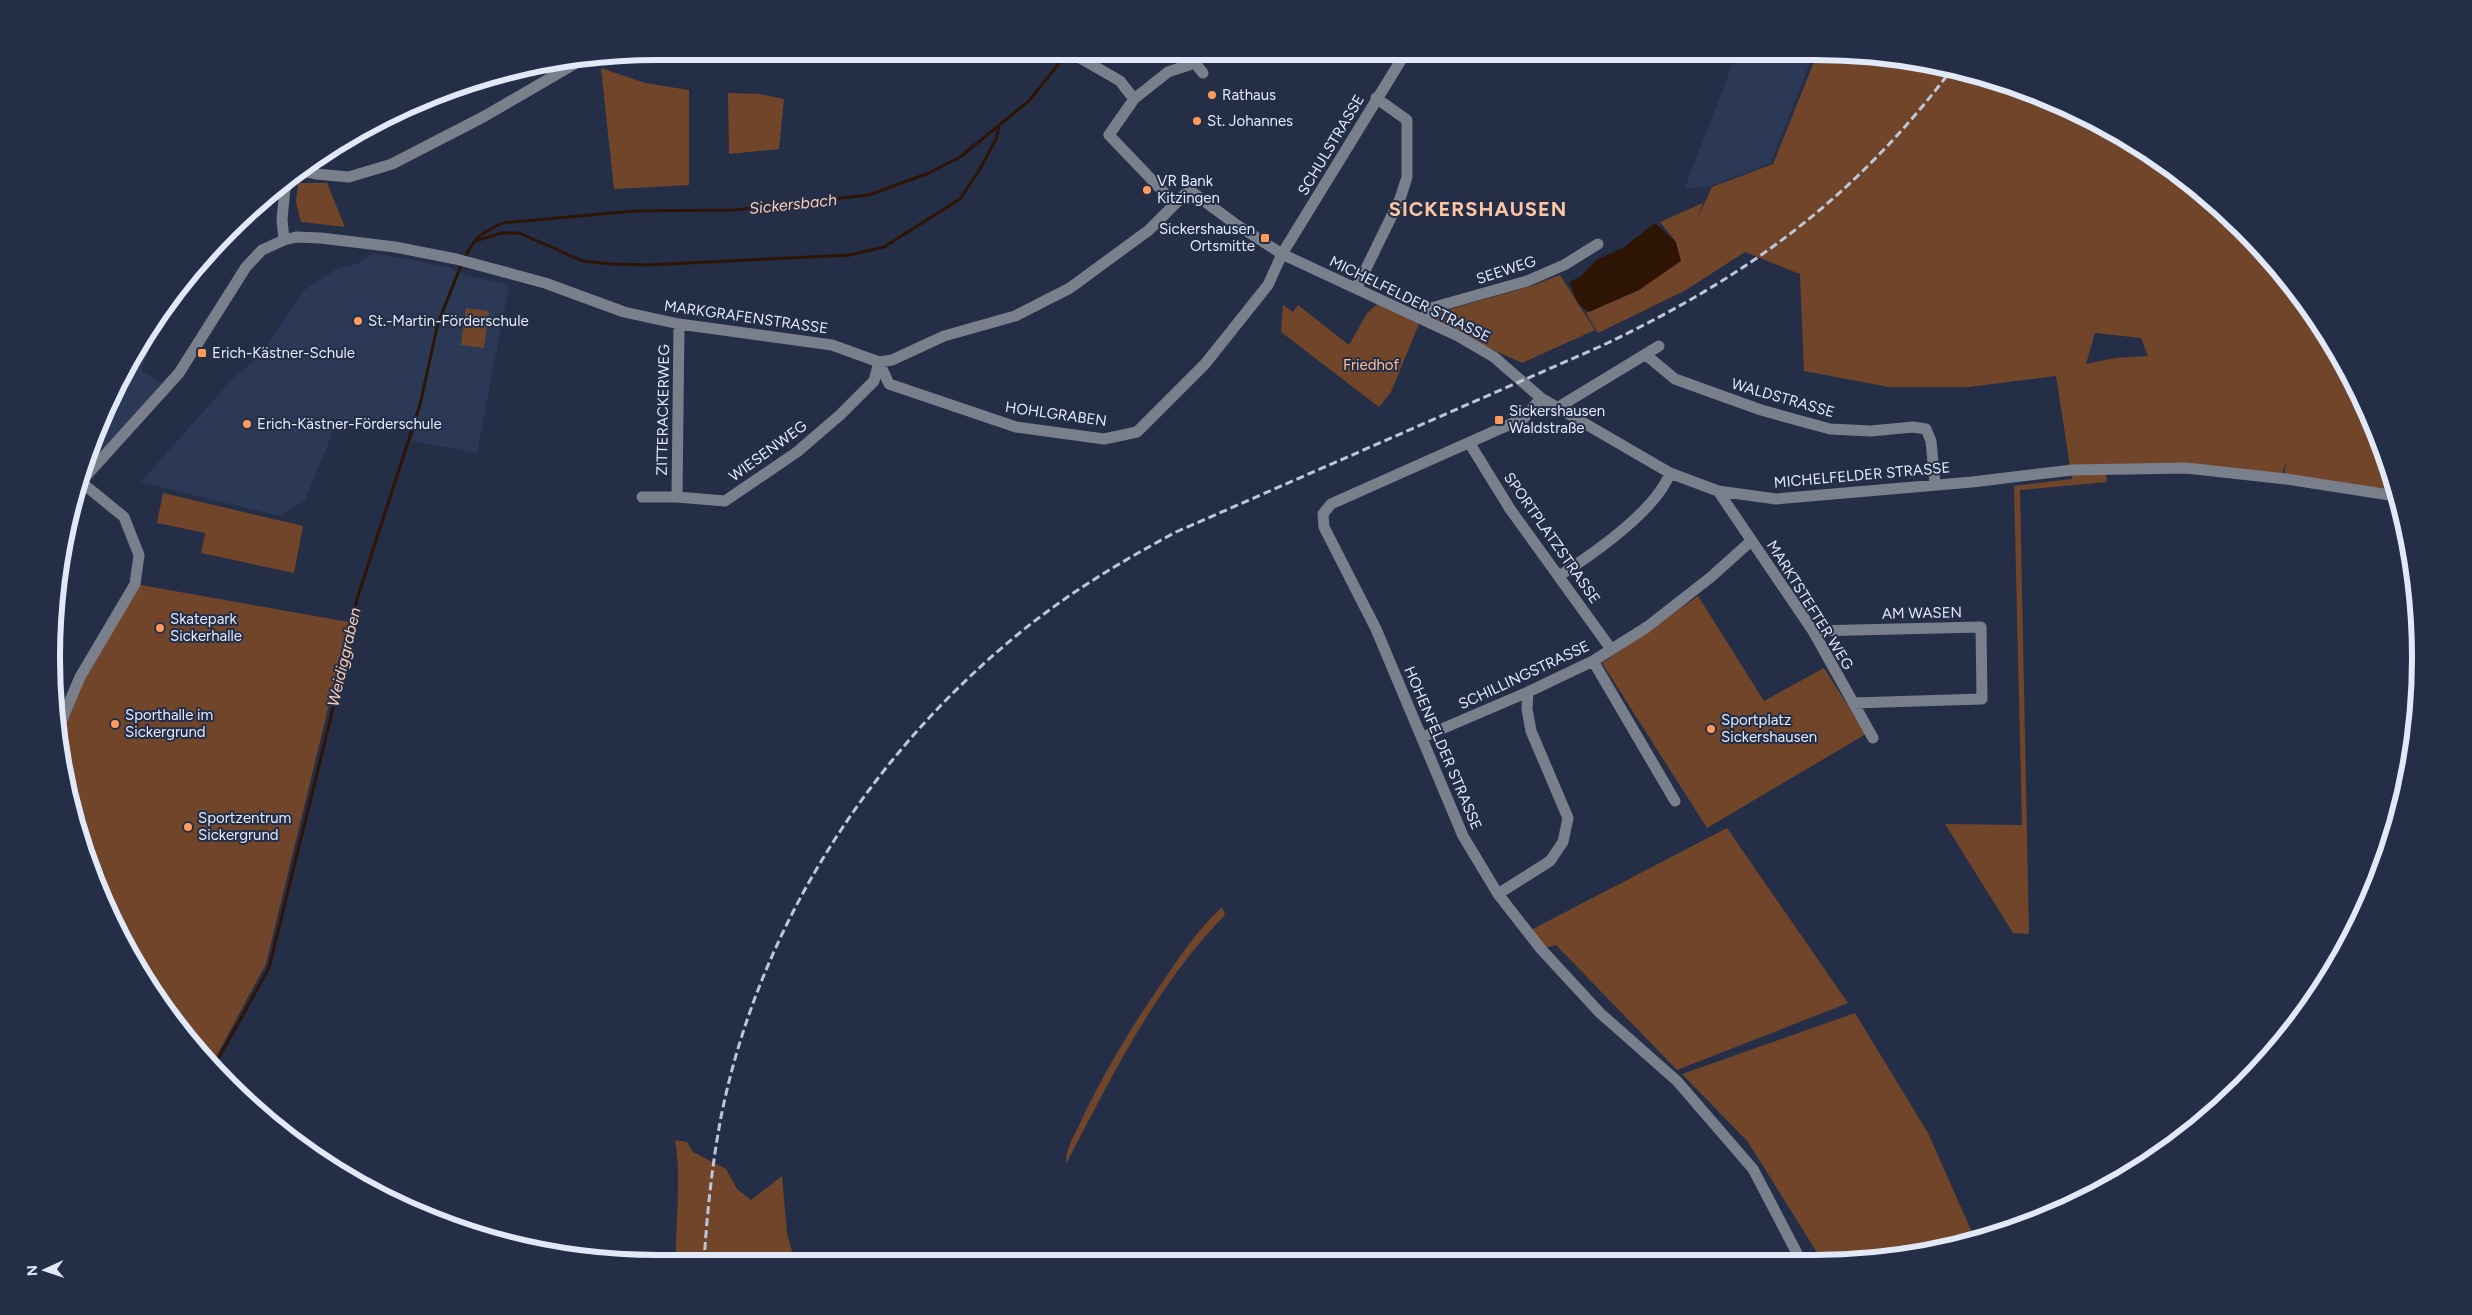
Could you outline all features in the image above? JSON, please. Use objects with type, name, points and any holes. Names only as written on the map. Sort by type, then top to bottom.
[{"type":"street","points":[[1084,60],[1120,81],[1134,99]]},
{"type":"street","name":"SCHULSTRASSE","points":[[1282,254],[1401,60]]},
{"type":"street","points":[[879,362],[892,360],[944,336],[1014,316],[1042,303],[1070,288],[1150,230],[1175,204],[1109,135],[1134,99],[1168,72],[1195,62],[1202,73]]},
{"type":"street","points":[[309,173],[350,177],[392,164],[485,116],[568,67]]},
{"type":"street","points":[[1357,287],[1400,199],[1407,177],[1407,120],[1376,98]]},
{"type":"street","points":[[284,240],[282,219],[285,191]]},
{"type":"street","name":"MICHELFELDER STRASSE","points":[[1175,204],[1185,194],[1192,192],[1234,223],[1282,254],[1423,319],[1494,357],[1541,398],[1557,408],[1670,473],[1718,491],[1776,499],[2072,470],[2186,468],[2286,479],[2389,495]]},
{"type":"street","name":"MARKGRAFENSTRASSE","points":[[90,472],[179,373],[246,267],[262,250],[296,237],[321,238],[395,247],[471,262],[545,283],[624,312],[679,324],[832,345],[879,362]]},
{"type":"street","name":"SEEWEG","points":[[1423,319],[1432,308],[1527,281],[1564,265],[1598,244]]},
{"type":"street","name":"HOHLGRABEN","points":[[879,362],[889,384],[1016,426],[1104,439],[1137,432],[1205,364],[1268,285],[1282,254]]},
{"type":"street","name":"ZITTERACKERWEG","points":[[677,497],[679,324]]},
{"type":"street","points":[[1557,408],[1659,346]]},
{"type":"street","name":"WALDSTRASSE","points":[[1646,355],[1675,379],[1761,410],[1821,426],[1871,431],[1914,427],[1926,429],[1931,441],[1935,484]]},
{"type":"street","name":"WIESENWEG","points":[[642,497],[725,500],[797,452],[840,415],[874,380],[879,362]]},
{"type":"street","name":"HOHENFELDER STRASSE","points":[[1541,398],[1524,418],[1470,444],[1331,504],[1323,514],[1324,527],[1376,629],[1463,836],[1498,894],[1541,948],[1600,1014],[1677,1081],[1753,1169],[1798,1255]]},
{"type":"street","name":"SPORTPLATZSTRASSE","points":[[1470,444],[1510,508],[1611,649]]},
{"type":"street","points":[[1560,576],[1596,552],[1658,496],[1670,473]]},
{"type":"street","points":[[63,717],[80,677],[135,584],[139,555],[124,518],[85,488]]},
{"type":"street","name":"MARKTSTEFTER WEG","points":[[1718,491],[1813,631],[1873,738]]},
{"type":"street","name":"SCHILLINGSTRASSE","points":[[1423,737],[1528,692],[1593,661],[1647,627],[1710,577],[1751,541]]},
{"type":"street","name":"AM WASEN","points":[[1813,631],[1981,627],[1982,699],[1853,703]]},
{"type":"street","points":[[1593,661],[1675,801]]},
{"type":"street","points":[[1498,894],[1550,861],[1563,842],[1568,818],[1532,731],[1527,708],[1528,692]]},
{"type":"shaded area","points":[[1734,60],[1811,60],[1771,163],[1708,187],[1685,188]]},
{"type":"shaded area","points":[[1655,223],[1676,242],[1681,261],[1639,290],[1589,312],[1578,304],[1569,282],[1580,277],[1596,260],[1624,247]]},
{"type":"shaded area","points":[[373,253],[448,267],[466,275],[509,285],[477,453],[412,441],[415,432],[408,429],[331,418],[331,437],[305,500],[279,516],[141,482],[235,376],[260,356],[303,291],[338,268],[357,264]]},
{"type":"shaded area","points":[[155,336],[141,371],[162,383],[92,465],[105,429],[122,393]]},
{"type":"green space","points":[[1815,60],[1854,61],[1931,71],[1969,80],[2043,105],[2113,140],[2146,161],[2178,183],[2237,235],[2289,294],[2311,326],[2332,359],[2367,429],[2389,495],[2283,478],[2287,461],[2280,478],[2106,470],[2107,482],[2020,490],[2029,934],[2013,933],[1945,824],[2022,825],[2014,486],[2072,479],[2056,376],[1969,387],[1889,387],[1804,371],[1800,274],[1745,252],[1686,290],[1598,333],[1586,313],[1639,290],[1655,277],[1676,242],[1660,222],[1703,203],[1697,219],[1712,187],[1773,164]],"holes":[[[2095,333],[2141,338],[2148,356],[2115,358],[2086,364]]]},
{"type":"green space","points":[[601,68],[645,83],[689,90],[689,185],[614,189]]},
{"type":"green space","points":[[728,93],[760,94],[784,99],[779,149],[729,154]]},
{"type":"green space","points":[[298,183],[327,183],[345,227],[301,222],[296,203]]},
{"type":"green space","points":[[1560,275],[1595,330],[1522,363],[1437,324],[1436,313],[1531,286]]},
{"type":"green space","name":"Friedhof","points":[[1380,302],[1419,324],[1391,392],[1379,407],[1281,332],[1283,305],[1293,312],[1298,305],[1349,345],[1367,313]]},
{"type":"green space","points":[[466,308],[489,311],[484,348],[461,345]]},
{"type":"green space","points":[[163,493],[303,526],[294,573],[201,553],[205,533],[157,523]]},
{"type":"green space","name":"Sportzentrum Sickergrund","points":[[135,584],[349,622],[266,964],[215,1059],[183,1021],[161,989],[140,956],[105,886],[80,812],[71,774],[63,719]]},
{"type":"green space","points":[[1698,596],[1764,701],[1824,668],[1866,734],[1707,828],[1602,663]]},
{"type":"green space","points":[[1727,828],[1848,1003],[1677,1070],[1556,945],[1541,949],[1527,932]]},
{"type":"green space","points":[[1222,907],[1225,915],[1177,971],[1136,1034],[1066,1164],[1067,1152],[1074,1135],[1108,1068],[1128,1035],[1188,945]]},
{"type":"green space","points":[[1855,1013],[1928,1133],[1973,1234],[1931,1244],[1892,1250],[1818,1255],[1748,1142],[1682,1074]]},
{"type":"green space","points":[[675,1140],[687,1142],[693,1152],[726,1169],[737,1189],[751,1200],[782,1176],[787,1233],[793,1255],[676,1255],[677,1155]]},
{"type":"waterway","name":"Sickersbach","points":[[465,258],[479,236],[502,223],[634,211],[734,210],[869,195],[929,173],[960,157],[1029,101],[1062,60]]},
{"type":"waterway","points":[[475,241],[502,233],[519,233],[583,261],[611,264],[647,265],[850,255],[884,247],[960,199],[980,169],[996,139],[999,126]]},
{"type":"waterway","name":"Weidiggraben","points":[[217,1061],[269,968],[341,676],[357,599],[420,405],[438,323],[462,263]]},
{"type":"railway","points":[[705,1255],[715,1153],[721,1117],[739,1046],[763,978],[793,911],[830,848],[871,788],[917,731],[968,679],[1022,631],[1059,603],[1116,566],[1176,532],[1599,347],[1652,321],[1702,293],[1794,231],[1836,196],[1876,158],[1915,115],[1947,75]]},
{"type":"place","name":"Rathaus","points":[[1212,95]]},
{"type":"place","name":"St. Johannes","points":[[1197,121]]},
{"type":"place","name":"VR Bank Kitzingen","points":[[1147,190]]},
{"type":"place","name":"Sickershausen Ortsmitte","points":[[1265,238]]},
{"type":"place","name":"St.-Martin-Förderschule","points":[[358,321]]},
{"type":"place","name":"Erich-Kästner-Schule","points":[[202,353]]},
{"type":"place","name":"Sickershausen Waldstraße","points":[[1499,420]]},
{"type":"place","name":"Erich-Kästner-Förderschule","points":[[247,424]]},
{"type":"place","name":"Skatepark Sickerhalle","points":[[160,628]]},
{"type":"place","name":"Sporthalle im Sickergrund","points":[[115,724]]},
{"type":"place","name":"Sportplatz Sickershausen","points":[[1711,729]]},
{"type":"place","name":"Sportzentrum Sickergrund","points":[[188,827]]},
{"type":"district","name":"SICKERSHAUSEN","points":[[1478,209]]}]
